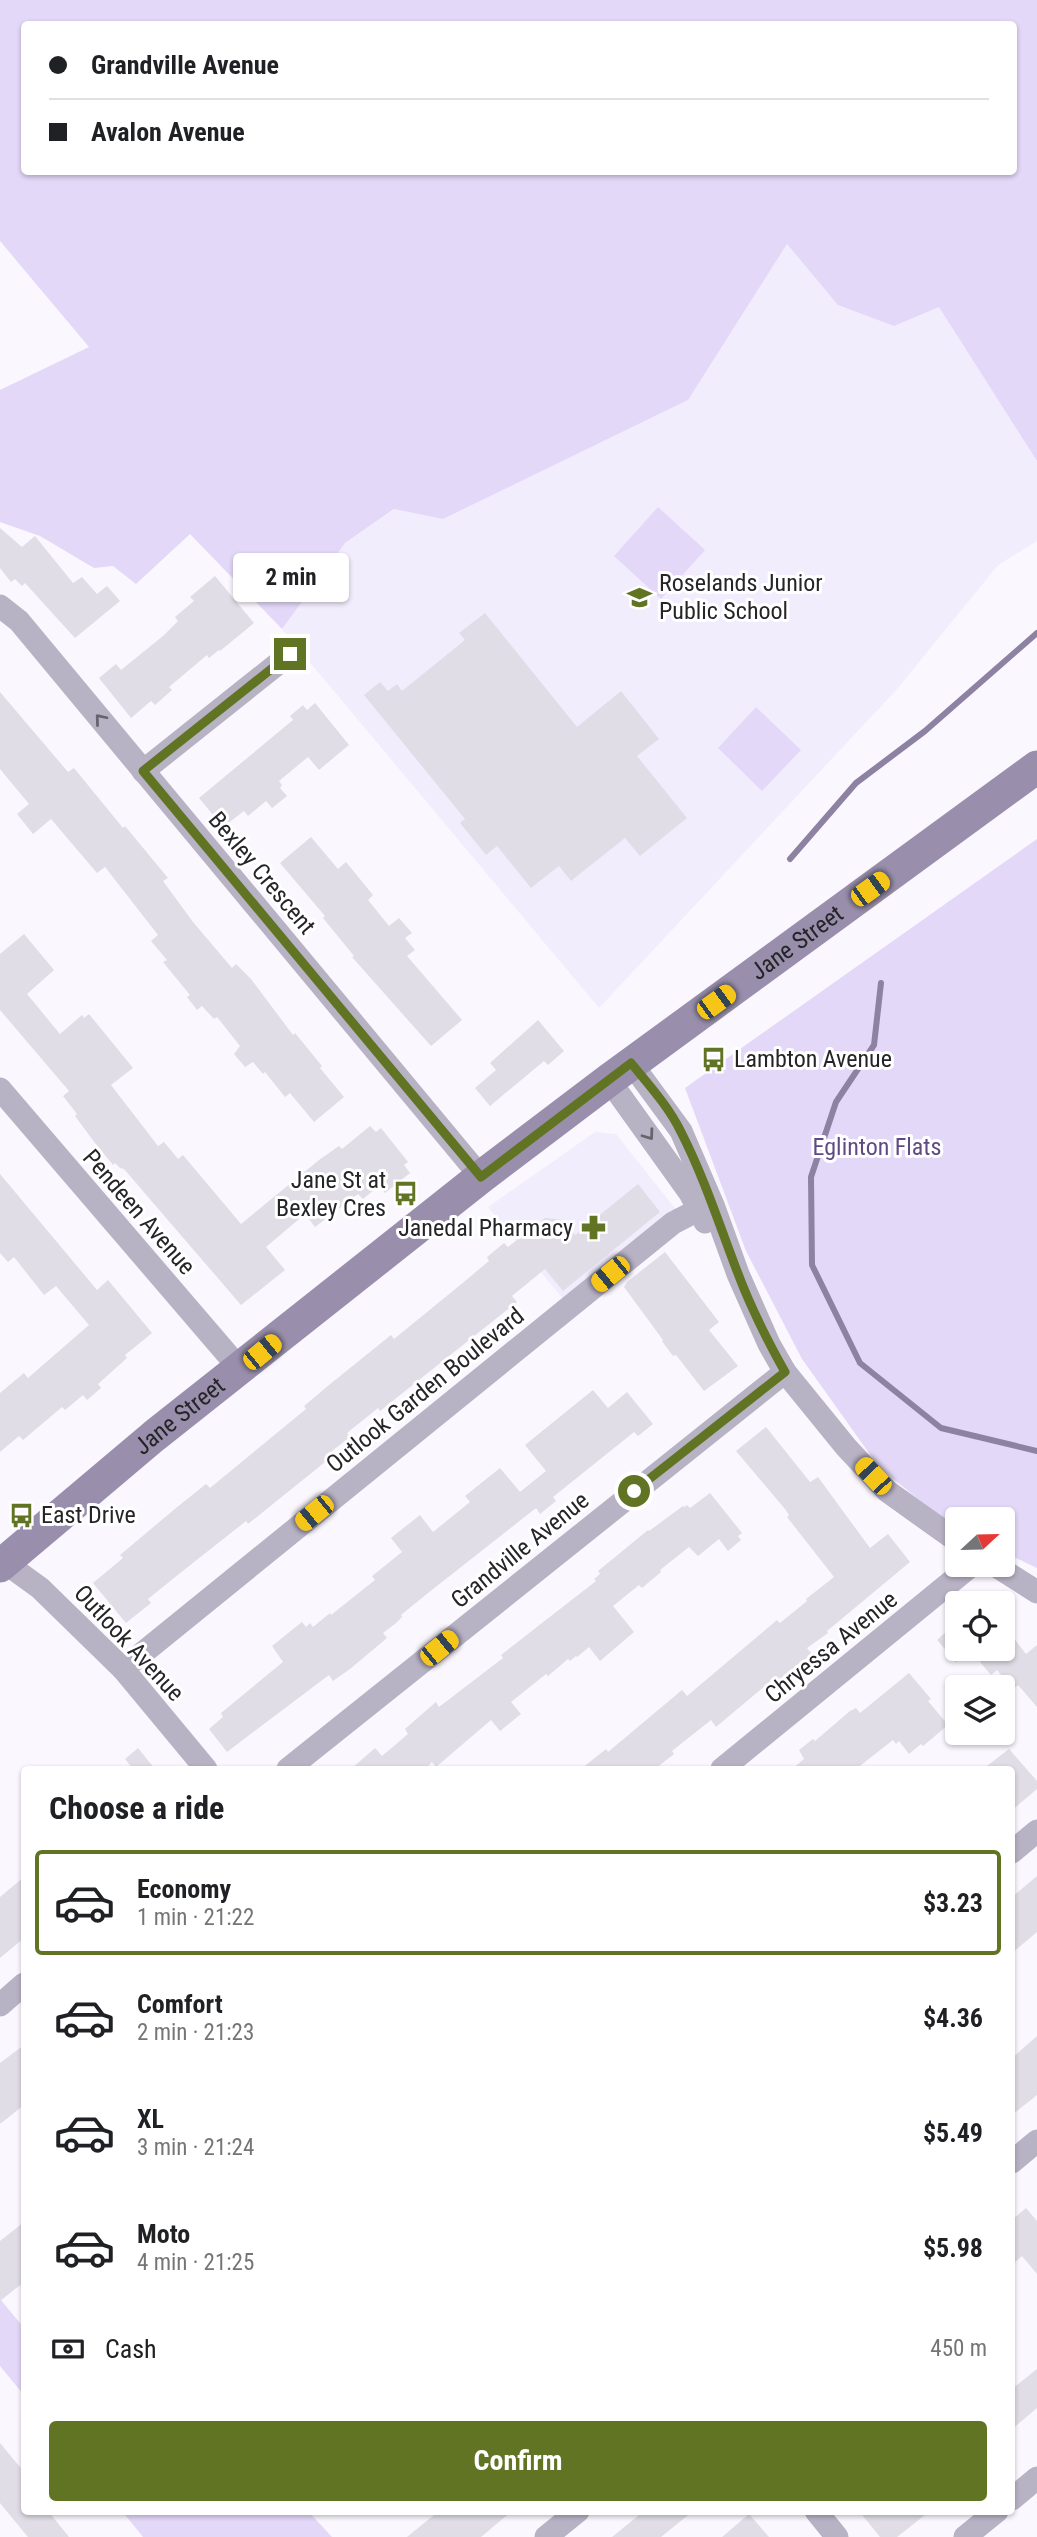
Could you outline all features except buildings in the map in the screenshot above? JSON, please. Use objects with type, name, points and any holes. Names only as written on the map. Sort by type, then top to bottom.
[{"type":"main road","name":"Jane Street","points":[[1,1562],[154,1436],[481,1177],[1037,767]]},
{"type":"street","name":"Bexley Crescent","points":[[0,606],[19,621],[481,1177]]},
{"type":"street","points":[[143,771],[290,654]]},
{"type":"street","points":[[620,1072],[698,1210],[738,1274]]},
{"type":"street","points":[[620,1072],[659,1098],[681,1131],[713,1205],[738,1274],[769,1344],[785,1372],[846,1447],[887,1491],[945,1532]]},
{"type":"street","name":"Pendeen Avenue","points":[[0,1089],[240,1369]]},
{"type":"street","name":"Outlook Garden Boulevard","points":[[123,1669],[673,1223],[698,1210]]},
{"type":"street","name":"Grandville Avenue","points":[[292,1766],[785,1372]]},
{"type":"street","name":"Outlook Avenue","points":[[1,1562],[40,1588],[123,1669],[204,1766]]},
{"type":"street","name":"Chryessa Avenue","points":[[727,1766],[957,1577]]},
{"type":"street","points":[[1013,1577],[1037,1592]]},
{"type":"street","points":[[1015,1849],[1037,1831]]},
{"type":"street","points":[[0,2005],[21,1987]]},
{"type":"street","points":[[1015,2159],[1037,2141]]},
{"type":"street","points":[[1015,2496],[1037,2478]]},
{"type":"street","points":[[546,2537],[573,2515]]},
{"type":"street","points":[[819,2515],[837,2537]]},
{"type":"street","points":[[965,2537],[992,2515]]},
{"type":"shaded area","name":"Roselands Junior Public School","points":[[787,244],[839,305],[894,326],[939,306],[1037,461],[1037,541],[998,565],[898,688],[599,1008],[282,629],[345,543],[395,509],[443,519],[688,400]]},
{"type":"shaded area","points":[[595,1132],[616,1134],[678,1212],[567,1304],[488,1207]]},
{"type":"green space","points":[[0,0],[1037,0],[1037,461],[939,307],[894,326],[838,305],[787,244],[688,400],[443,519],[394,509],[345,543],[282,629],[190,534],[136,584],[113,566],[94,568],[40,536],[0,522],[0,390],[89,347],[0,241]]},
{"type":"green space","points":[[658,507],[705,550],[661,599],[614,556]]},
{"type":"green space","points":[[756,707],[801,750],[762,791],[718,748]]},
{"type":"green space","name":"Eglinton Flats","points":[[1037,839],[1037,1568],[1015,1558],[1015,1507],[945,1507],[945,1521],[879,1467],[802,1359],[746,1251],[685,1088]]},
{"type":"green space","points":[[0,2299],[21,2324],[21,2391],[0,2366]]},
{"type":"green space","points":[[125,2515],[312,2515],[332,2537],[143,2537]]},
{"type":"waterway","points":[[790,859],[856,783],[925,731],[1037,633]]},
{"type":"waterway","points":[[881,983],[874,1045],[836,1102],[811,1177],[812,1265],[860,1363],[941,1428],[1037,1451]]},
{"type":"place","name":"Roselands Junior Public School","points":[[639,597]]},
{"type":"place","name":"Lambton Avenue","points":[[714,1059]]},
{"type":"place","name":"Jane St at Bexley Cres","points":[[406,1194]]},
{"type":"place","name":"Janedal Pharmacy","points":[[593,1228]]},
{"type":"place","name":"East Drive","points":[[21,1515]]},
{"type":"route","points":[[290,654],[143,771],[481,1177],[631,1063],[681,1131],[713,1205],[738,1274],[769,1344],[785,1372],[634,1491]]}]
